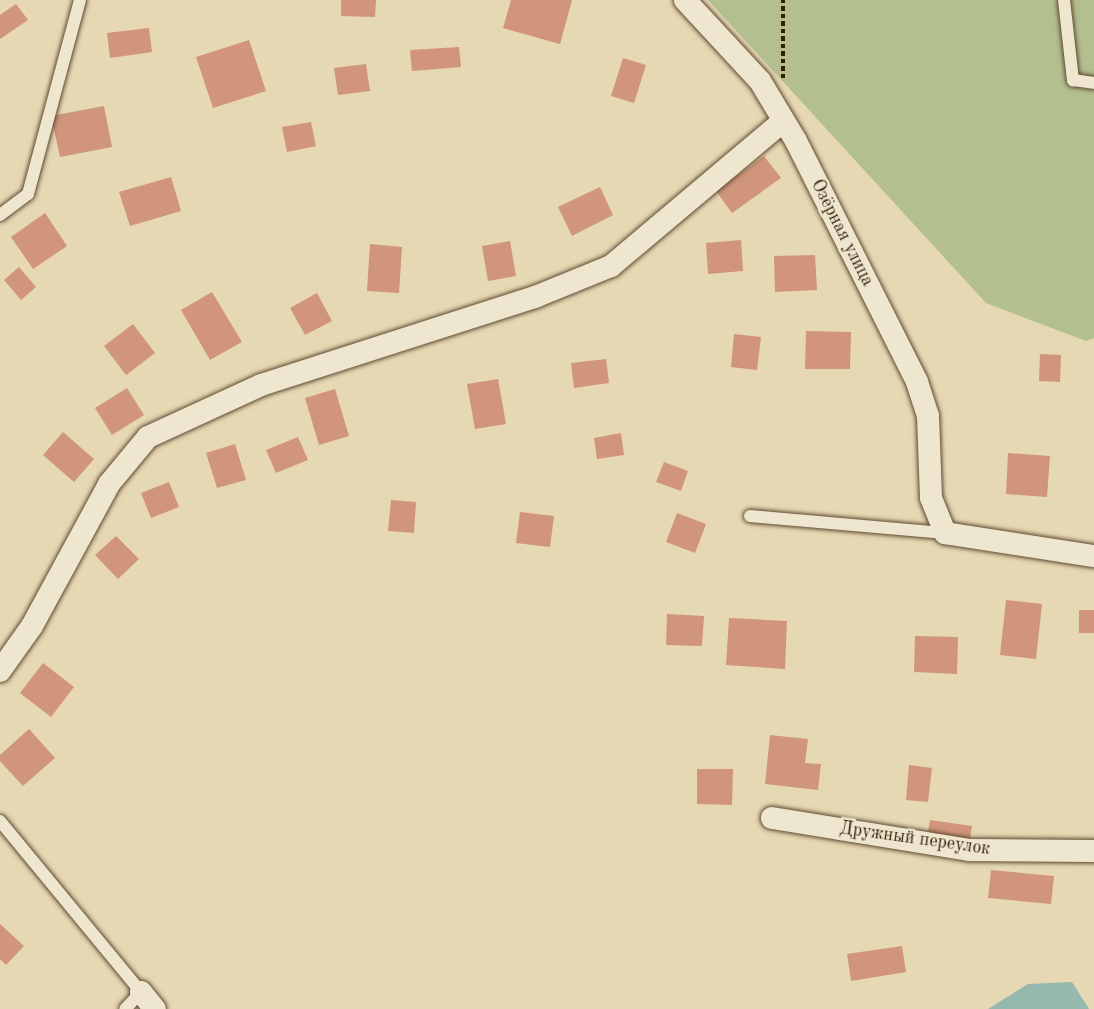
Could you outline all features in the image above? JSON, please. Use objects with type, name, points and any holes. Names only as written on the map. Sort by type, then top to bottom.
[{"type":"street","name":"Озёрная улица","points":[[685,0],[760,81],[783,121],[917,382],[928,416],[931,498],[945,533]]},
{"type":"street","points":[[0,671],[32,626],[109,484],[148,438],[261,386],[536,297],[610,266],[783,121]]},
{"type":"street","points":[[945,533],[1094,556]]},
{"type":"street","name":"Дружный переулок","points":[[772,818],[970,850],[1094,851]]},
{"type":"lane","points":[[0,215],[28,194],[80,0]]},
{"type":"lane","points":[[1064,0],[1073,80],[1094,83]]},
{"type":"lane","points":[[750,516],[945,533]]},
{"type":"lane","points":[[0,821],[148,1001],[125,1009]]},
{"type":"path","points":[[783,0],[783,88]]},
{"type":"green space","points":[[708,0],[1094,0],[1094,338],[1086,341],[986,303]]},
{"type":"water","points":[[1072,982],[1089,1009],[988,1009],[1028,984]]},
{"type":"building","points":[[341,0],[376,0],[375,17],[341,16]]},
{"type":"building","points":[[511,0],[572,0],[560,44],[503,28]]},
{"type":"building","points":[[16,4],[28,20],[0,39],[0,15]]},
{"type":"building","points":[[149,28],[152,52],[110,58],[107,33]]},
{"type":"building","points":[[249,40],[266,91],[213,108],[196,57]]},
{"type":"building","points":[[459,47],[461,67],[412,71],[410,50]]},
{"type":"building","points":[[623,58],[646,65],[634,103],[611,96]]},
{"type":"building","points":[[366,64],[370,91],[338,95],[334,68]]},
{"type":"building","points":[[104,106],[112,147],[60,157],[51,116]]},
{"type":"building","points":[[311,122],[316,146],[287,152],[282,127]]},
{"type":"building","points":[[764,156],[781,178],[732,213],[716,191]]},
{"type":"building","points":[[171,177],[181,211],[130,226],[119,192]]},
{"type":"building","points":[[600,187],[613,215],[572,236],[558,207]]},
{"type":"building","points":[[45,213],[67,246],[33,269],[11,237]]},
{"type":"building","points":[[741,240],[743,271],[708,274],[706,243]]},
{"type":"building","points":[[510,241],[516,276],[488,281],[482,246]]},
{"type":"building","points":[[370,244],[402,247],[399,293],[367,291]]},
{"type":"building","points":[[815,255],[817,290],[775,292],[774,256]]},
{"type":"building","points":[[19,267],[36,287],[21,300],[4,280]]},
{"type":"building","points":[[212,292],[242,342],[210,360],[181,310]]},
{"type":"building","points":[[317,293],[332,321],[305,335],[290,308]]},
{"type":"building","points":[[133,324],[155,353],[126,375],[104,346]]},
{"type":"building","points":[[806,331],[851,332],[850,369],[805,369]]},
{"type":"building","points":[[734,334],[761,337],[757,370],[731,367]]},
{"type":"building","points":[[1040,354],[1061,355],[1060,382],[1039,381]]},
{"type":"building","points":[[606,359],[609,383],[574,388],[571,363]]},
{"type":"building","points":[[498,379],[506,424],[475,429],[467,384]]},
{"type":"building","points":[[127,388],[144,415],[112,435],[95,408]]},
{"type":"building","points":[[335,389],[349,436],[319,445],[305,398]]},
{"type":"building","points":[[63,432],[94,459],[74,482],[43,455]]},
{"type":"building","points":[[621,433],[624,455],[597,459],[594,438]]},
{"type":"building","points":[[298,437],[308,460],[276,473],[266,450]]},
{"type":"building","points":[[235,444],[246,480],[217,488],[206,453]]},
{"type":"building","points":[[1008,453],[1050,456],[1047,497],[1006,494]]},
{"type":"building","points":[[664,462],[688,471],[681,491],[656,482]]},
{"type":"building","points":[[169,482],[179,507],[151,518],[141,493]]},
{"type":"building","points":[[391,500],[416,502],[414,533],[388,531]]},
{"type":"building","points":[[520,512],[554,516],[550,547],[516,543]]},
{"type":"building","points":[[677,513],[706,524],[695,553],[666,542]]},
{"type":"building","points":[[116,536],[139,559],[118,579],[95,555]]},
{"type":"building","points":[[1006,600],[1042,604],[1036,659],[1000,655]]},
{"type":"building","points":[[1079,610],[1094,610],[1094,633],[1079,633]]},
{"type":"building","points":[[667,614],[704,616],[702,646],[666,645]]},
{"type":"building","points":[[729,618],[787,621],[785,669],[726,665]]},
{"type":"building","points":[[915,636],[958,637],[957,674],[914,672]]},
{"type":"building","points":[[43,663],[74,687],[51,717],[20,693]]},
{"type":"building","points":[[29,729],[55,758],[23,786],[0,761],[0,755]]},
{"type":"building","points":[[770,735],[808,739],[805,763],[821,764],[818,790],[765,784]]},
{"type":"building","points":[[909,765],[932,768],[928,802],[906,800]]},
{"type":"building","points":[[697,769],[733,769],[732,805],[697,804]]},
{"type":"building","points":[[930,820],[972,826],[969,845],[927,839]]},
{"type":"building","points":[[991,870],[1054,876],[1051,904],[988,898]]},
{"type":"building","points":[[0,924],[24,946],[6,965],[0,959]]},
{"type":"building","points":[[902,946],[906,972],[851,981],[847,954]]}]
